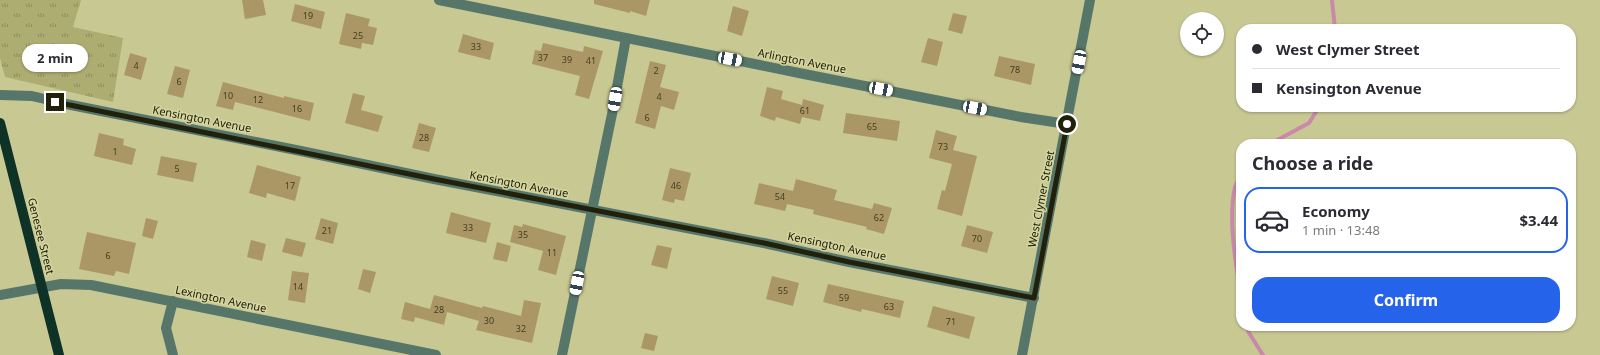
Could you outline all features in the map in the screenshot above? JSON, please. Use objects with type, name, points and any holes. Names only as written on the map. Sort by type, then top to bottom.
[{"type":"main road","name":"Genesee Street","points":[[0,123],[59,355]]},
{"type":"street","name":"Arlington Avenue","points":[[439,0],[951,103],[1067,124]]},
{"type":"street","name":"West Clymer Street","points":[[1022,355],[1090,0]]},
{"type":"street","points":[[562,355],[612,114],[626,38]]},
{"type":"street","name":"Kensington Avenue","points":[[0,95],[32,96],[592,210],[764,243],[849,262],[1034,298]]},
{"type":"street","name":"Lexington Avenue","points":[[0,295],[42,286],[61,284],[90,285],[436,355]]},
{"type":"street","points":[[173,301],[166,328],[173,355]]},
{"type":"green space","points":[[0,0],[81,0],[73,27],[123,38],[113,102],[5,77],[0,58]]},
{"type":"building","points":[[242,0],[263,0],[266,15],[245,19]]},
{"type":"building","points":[[594,0],[650,0],[646,16],[630,11],[630,13],[594,4]]},
{"type":"building","points":[[295,4],[325,12],[321,29],[291,21]]},
{"type":"building","points":[[733,6],[749,11],[742,36],[727,31]]},
{"type":"building","points":[[346,13],[370,19],[368,26],[377,28],[373,45],[362,43],[361,49],[339,44]]},
{"type":"building","points":[[953,13],[967,16],[962,34],[948,30]]},
{"type":"building","points":[[463,34],[494,43],[490,60],[458,52]]},
{"type":"building","points":[[928,38],[943,42],[937,66],[921,62]]},
{"type":"building","points":[[543,43],[583,52],[584,46],[603,51],[589,99],[575,95],[580,76],[532,64],[535,50],[541,51]]},
{"type":"building","points":[[130,53],[147,58],[141,80],[124,75]]},
{"type":"building","points":[[999,56],[1035,64],[1031,85],[994,76]]},
{"type":"building","points":[[650,61],[666,65],[660,87],[679,92],[674,110],[661,106],[655,129],[635,123]]},
{"type":"building","points":[[175,66],[190,70],[183,98],[167,94]]},
{"type":"building","points":[[223,82],[284,98],[284,96],[314,103],[310,121],[235,102],[233,110],[216,106]]},
{"type":"building","points":[[767,87],[783,91],[781,99],[802,105],[803,99],[824,105],[820,121],[802,117],[800,124],[776,117],[775,121],[760,116]]},
{"type":"building","points":[[353,93],[365,96],[361,110],[383,116],[378,132],[345,123]]},
{"type":"building","points":[[846,113],[900,121],[897,141],[843,133]]},
{"type":"building","points":[[419,123],[436,128],[429,152],[412,148]]},
{"type":"building","points":[[936,130],[957,136],[953,150],[977,156],[962,216],[937,209],[942,190],[945,191],[952,164],[929,158]]},
{"type":"building","points":[[99,133],[124,139],[123,145],[136,149],[132,165],[94,156]]},
{"type":"building","points":[[161,156],[197,163],[193,182],[157,175]]},
{"type":"building","points":[[257,165],[301,177],[295,201],[267,193],[266,198],[249,193]]},
{"type":"building","points":[[670,168],[691,173],[684,201],[675,199],[674,203],[662,200]]},
{"type":"building","points":[[796,179],[837,190],[834,200],[872,209],[874,203],[892,208],[884,234],[866,229],[867,227],[813,214],[814,210],[787,204],[785,211],[754,204],[759,183],[793,191]]},
{"type":"building","points":[[451,212],[491,223],[486,243],[446,233]]},
{"type":"building","points":[[146,218],[158,221],[153,239],[142,236]]},
{"type":"building","points":[[321,218],[338,223],[333,244],[315,239]]},
{"type":"building","points":[[523,224],[566,236],[556,275],[538,270],[543,251],[510,242],[514,225],[522,227]]},
{"type":"building","points":[[967,225],[993,232],[987,253],[961,246]]},
{"type":"building","points":[[87,232],[136,243],[129,274],[116,271],[114,276],[79,269]]},
{"type":"building","points":[[286,238],[306,243],[302,257],[282,252]]},
{"type":"building","points":[[251,240],[266,244],[262,261],[247,257]]},
{"type":"building","points":[[497,242],[511,246],[507,262],[493,259]]},
{"type":"building","points":[[657,245],[672,248],[667,269],[651,265]]},
{"type":"building","points":[[363,269],[376,272],[370,293],[358,289]]},
{"type":"building","points":[[292,271],[309,273],[305,303],[288,300]]},
{"type":"building","points":[[772,276],[799,283],[793,306],[766,299]]},
{"type":"building","points":[[828,284],[904,301],[900,318],[862,309],[861,312],[823,302]]},
{"type":"building","points":[[434,295],[482,308],[483,306],[521,316],[524,300],[541,303],[532,343],[476,330],[479,321],[447,312],[444,325],[415,317],[414,322],[401,319],[405,302],[430,309]]},
{"type":"building","points":[[933,306],[975,317],[969,339],[927,327]]},
{"type":"building","points":[[645,333],[658,336],[654,351],[641,348]]},
{"type":"waterway","points":[[1332,0],[1334,24]]},
{"type":"waterway","points":[[1279,139],[1309,123],[1316,112]]},
{"type":"waterway","points":[[1236,184],[1232,212],[1233,240],[1236,261]]},
{"type":"waterway","points":[[1248,331],[1263,355]]},
{"type":"route","points":[[55,102],[1034,298],[1067,124]]}]
